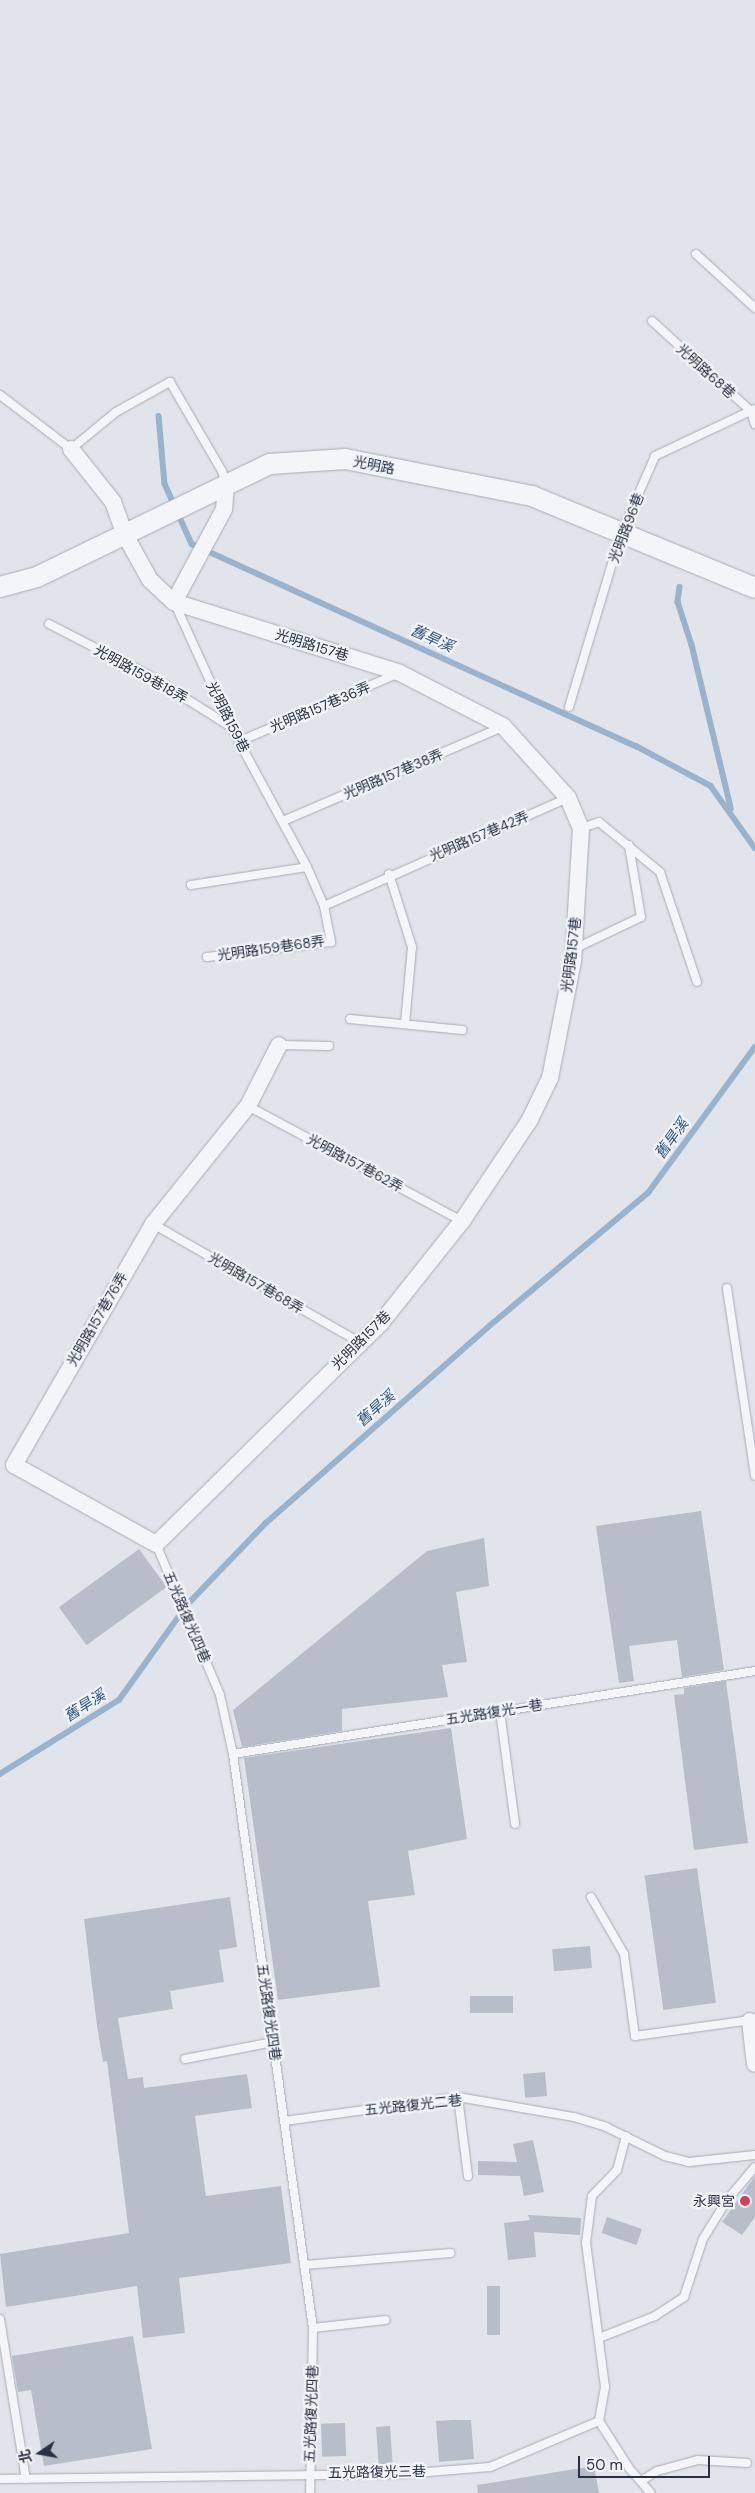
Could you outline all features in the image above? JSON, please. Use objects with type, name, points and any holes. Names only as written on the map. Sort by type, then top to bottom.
[{"type":"street","name":"光明路159巷","points":[[70,449],[113,502],[126,535],[150,580],[176,595]]},
{"type":"street","name":"光明路","points":[[0,587],[37,577],[270,464],[344,460],[532,496],[755,588]]},
{"type":"street","points":[[176,595],[224,509],[226,485]]},
{"type":"street","name":"光明路157巷","points":[[156,1544],[359,1342],[381,1323],[462,1221],[529,1121],[550,1078],[574,949],[581,828],[568,798],[503,726],[400,673],[176,595]]},
{"type":"street","name":"光明路157巷76弄","points":[[156,1544],[14,1465],[153,1224],[248,1106],[279,1045]]},
{"type":"street","points":[[752,2020],[755,2064]]},
{"type":"lane","points":[[696,254],[755,308]]},
{"type":"lane","name":"光明路68巷","points":[[652,321],[753,410],[755,424]]},
{"type":"lane","points":[[0,395],[70,449],[116,412],[170,382],[222,471],[226,485]]},
{"type":"lane","name":"光明路96巷","points":[[569,707],[621,534],[655,456],[753,410]]},
{"type":"lane","name":"光明路159巷","points":[[176,595],[231,727],[283,822],[324,906]]},
{"type":"lane","name":"光明路159巷18弄","points":[[49,624],[150,676],[231,727]]},
{"type":"lane","name":"光明路157巷36弄","points":[[240,741],[400,673]]},
{"type":"lane","name":"光明路157巷38弄","points":[[283,822],[503,726]]},
{"type":"lane","name":"光明路157巷42弄","points":[[324,906],[389,874],[568,798]]},
{"type":"lane","points":[[581,828],[599,822],[629,844],[660,872],[698,982]]},
{"type":"lane","points":[[574,949],[641,918],[629,844]]},
{"type":"lane","points":[[191,885],[306,867]]},
{"type":"lane","points":[[389,874],[412,947],[405,1024]]},
{"type":"lane","name":"光明路159巷68弄","points":[[208,957],[332,942],[324,906]]},
{"type":"lane","points":[[350,1019],[462,1030]]},
{"type":"lane","points":[[279,1045],[329,1046]]},
{"type":"lane","name":"光明路157巷62弄","points":[[248,1106],[462,1221]]},
{"type":"lane","name":"光明路157巷68弄","points":[[153,1224],[359,1342]]},
{"type":"lane","points":[[727,1288],[755,1476]]},
{"type":"lane","name":"五光路復光四巷","points":[[156,1544],[220,1695],[233,1754],[314,2328],[310,2493]]},
{"type":"lane","name":"五光路復光一巷","points":[[233,1754],[755,1671]]},
{"type":"lane","points":[[500,1711],[515,1824]]},
{"type":"lane","points":[[591,1897],[624,1954],[635,2036],[752,2020]]},
{"type":"lane","points":[[185,2059],[273,2042]]},
{"type":"lane","points":[[458,2097],[468,2176]]},
{"type":"lane","name":"五光路復光二巷","points":[[285,2120],[458,2097],[574,2117],[626,2136],[664,2156],[689,2162],[755,2155]]},
{"type":"lane","points":[[626,2136],[617,2170],[592,2196],[586,2243],[605,2387],[599,2421],[640,2481],[651,2493]]},
{"type":"lane","points":[[599,2338],[655,2316],[684,2297],[703,2240],[727,2200],[755,2167]]},
{"type":"lane","points":[[305,2266],[451,2253]]},
{"type":"lane","points":[[0,2319],[26,2479]]},
{"type":"lane","points":[[314,2328],[386,2320]]},
{"type":"lane","name":"五光路復光三巷","points":[[0,2480],[309,2473],[403,2474],[490,2467],[599,2421]]},
{"type":"lane","points":[[640,2481],[656,2471],[698,2460],[747,2463]]},
{"type":"building","points":[[701,1511],[724,1670],[682,1677],[677,1640],[629,1646],[634,1681],[619,1683],[596,1526]]},
{"type":"building","points":[[484,1538],[489,1586],[456,1592],[467,1662],[442,1665],[448,1697],[342,1709],[342,1731],[242,1747],[233,1710],[427,1551]]},
{"type":"building","points":[[139,1549],[167,1587],[87,1645],[59,1607]]},
{"type":"building","points":[[726,1681],[748,1843],[694,1850],[674,1695],[684,1694],[684,1688]]},
{"type":"building","points":[[451,1728],[467,1839],[408,1851],[415,1895],[368,1901],[380,1987],[278,2000],[244,1758]]},
{"type":"building","points":[[697,1868],[716,2003],[663,2010],[645,1875]]},
{"type":"building","points":[[230,1897],[237,1947],[219,1950],[224,1982],[170,1991],[173,2009],[118,2018],[128,2079],[143,2077],[144,2088],[247,2074],[252,2108],[195,2116],[206,2196],[281,2186],[291,2263],[179,2278],[185,2333],[143,2338],[137,2286],[6,2307],[0,2254],[129,2233],[107,2061],[103,2062],[97,2026],[84,1919]]},
{"type":"building","points":[[590,1946],[592,1968],[554,1971],[552,1949]]},
{"type":"building","points":[[470,1996],[513,1996],[513,2013],[470,2013]]},
{"type":"building","points":[[545,2072],[547,2096],[525,2098],[523,2074]]},
{"type":"building","points":[[533,2140],[544,2192],[524,2196],[520,2176],[478,2175],[478,2161],[517,2162],[513,2144]]},
{"type":"building","name":"永興宮","points":[[755,2176],[755,2217],[742,2235],[722,2222]]},
{"type":"building","points":[[528,2215],[581,2218],[580,2235],[534,2232],[536,2257],[508,2260],[504,2223],[530,2220]]},
{"type":"building","points":[[607,2217],[642,2229],[636,2245],[601,2233]]},
{"type":"building","points":[[487,2286],[500,2286],[500,2335],[487,2335]]},
{"type":"building","points":[[133,2336],[152,2449],[44,2466],[31,2390],[18,2392],[12,2356]]},
{"type":"building","points":[[471,2420],[474,2459],[439,2462],[436,2421]]},
{"type":"building","points":[[345,2423],[346,2456],[322,2457],[321,2424]]},
{"type":"building","points":[[390,2426],[393,2468],[379,2469],[376,2427]]},
{"type":"building","points":[[594,2466],[599,2493],[478,2493],[477,2485]]},
{"type":"waterway","name":"舊旱溪","points":[[159,416],[165,484],[192,544],[636,746],[711,786],[755,848]]},
{"type":"waterway","points":[[680,587],[678,602],[692,645],[731,808]]},
{"type":"waterway","name":"舊旱溪","points":[[0,1774],[119,1700],[187,1605],[266,1523],[487,1328],[648,1193],[755,1047]]},
{"type":"place","name":"永興宮","points":[[745,2201]]}]
